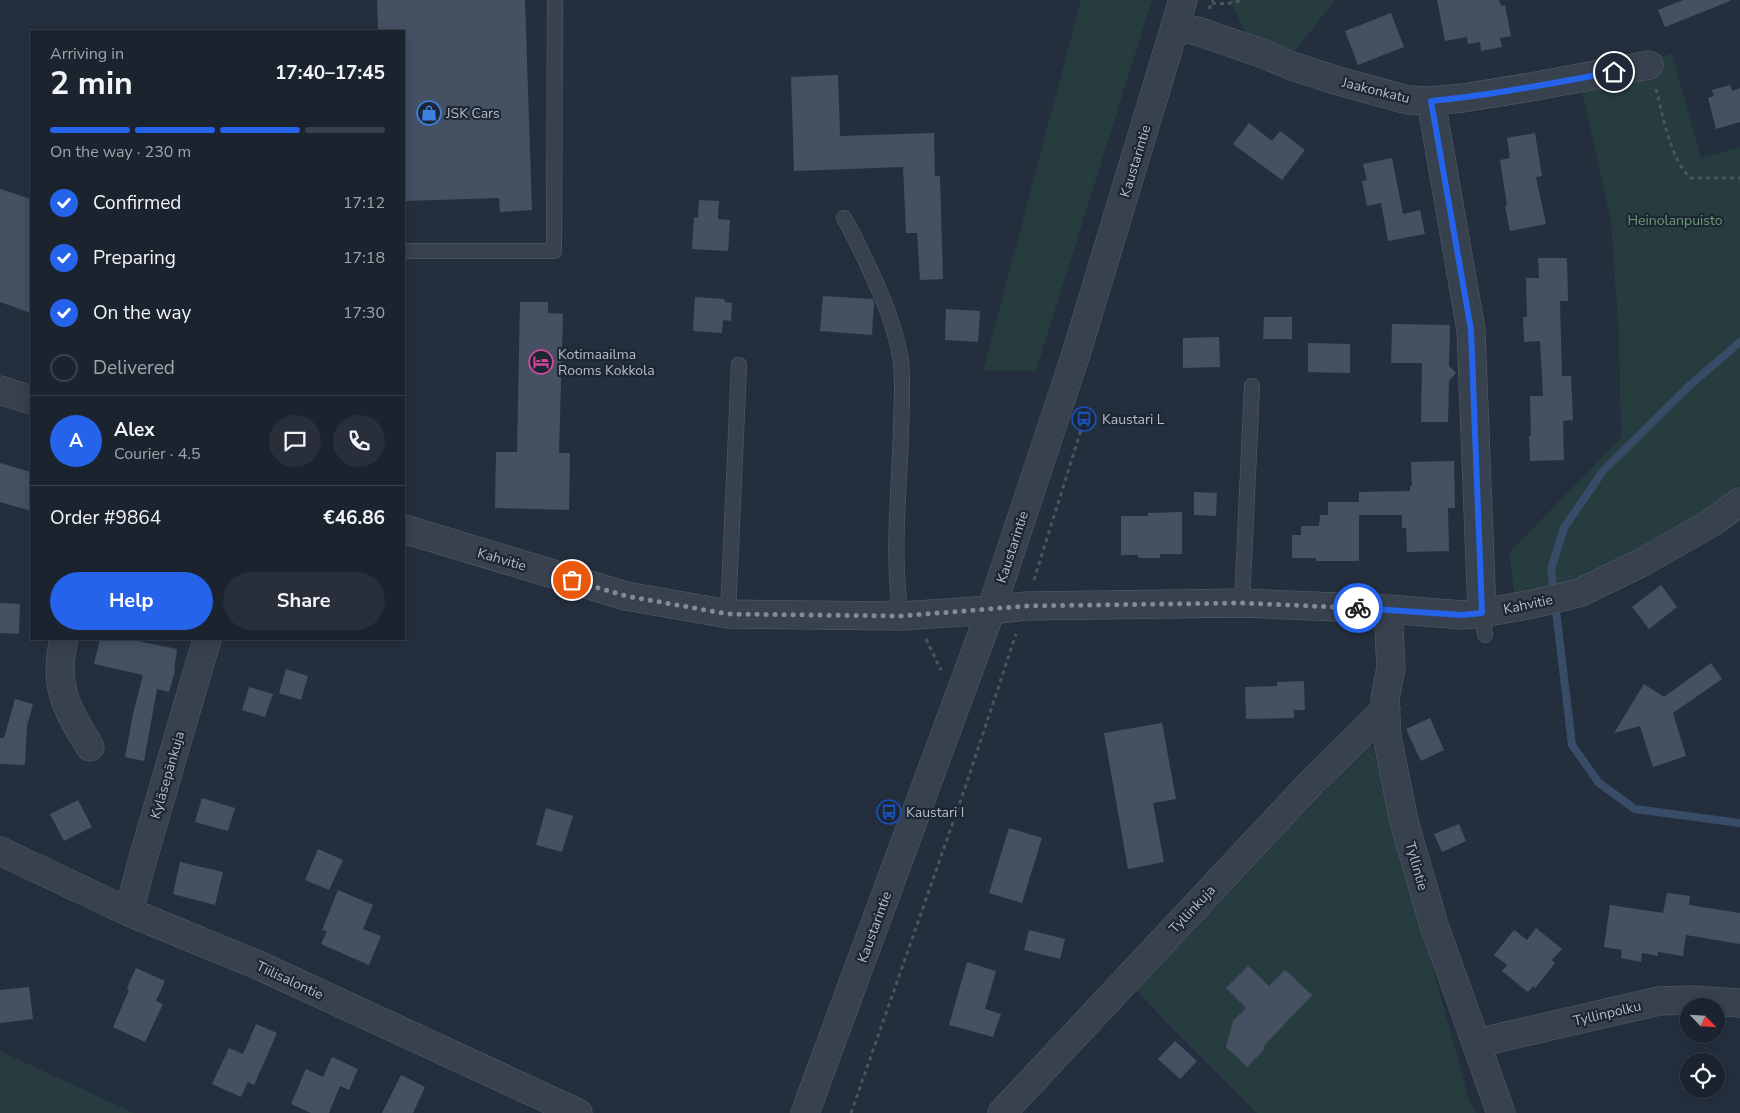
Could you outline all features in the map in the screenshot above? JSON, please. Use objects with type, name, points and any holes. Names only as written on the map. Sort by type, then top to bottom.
[{"type":"street","name":"Kaustarintie","points":[[806,1113],[991,610],[1076,354],[1183,0]]},
{"type":"street","name":"Jaakonkatu","points":[[1175,27],[1206,34],[1335,80],[1408,100],[1431,101],[1463,98],[1649,65]]},
{"type":"street","points":[[1431,101],[1471,330],[1483,624]]},
{"type":"street","points":[[0,390],[30,400]]},
{"type":"street","name":"Kahvitie","points":[[405,529],[626,596],[728,614],[901,616],[1026,606],[1242,603],[1388,609],[1462,615],[1483,624],[1533,604],[1578,593],[1650,558],[1711,523],[1740,502]]},
{"type":"street","name":"Tyllintie","points":[[1388,609],[1391,667],[1385,700],[1387,737],[1404,821],[1434,925],[1501,1113]]},
{"type":"street","points":[[64,640],[59,676],[64,698],[71,715],[90,746]]},
{"type":"street","name":"Kyläsepänkuja","points":[[129,912],[207,640]]},
{"type":"street","name":"Tyllinkuja","points":[[1002,1113],[1312,782],[1386,709]]},
{"type":"street","name":"Tiilisalontie","points":[[0,851],[129,912],[258,965],[578,1113]]},
{"type":"street","name":"Tyllinpolku","points":[[1476,1043],[1659,1001],[1691,1000],[1740,1003]]},
{"type":"lane","points":[[405,251],[554,252],[556,0]]},
{"type":"lane","points":[[844,218],[878,287],[891,322],[900,362],[902,409],[901,464],[896,531],[897,587],[901,616]]},
{"type":"lane","points":[[728,614],[739,365]]},
{"type":"lane","points":[[1242,603],[1252,386]]},
{"type":"path","points":[[1212,3],[1226,4],[1243,0]]},
{"type":"path","points":[[1649,65],[1668,134],[1682,169],[1690,178],[1740,178]]},
{"type":"green space","points":[[1081,0],[1152,0],[1036,371],[983,371]]},
{"type":"green space","points":[[1230,0],[1335,0],[1293,53],[1245,32]]},
{"type":"green space","name":"Heinolanpuisto","points":[[1672,54],[1701,158],[1740,147],[1740,500],[1711,523],[1516,607],[1509,553],[1621,438],[1619,337],[1611,221],[1579,78]]},
{"type":"green space","points":[[1371,742],[1469,1100],[1476,1113],[1257,1113],[1136,991]]},
{"type":"green space","points":[[0,1051],[134,1113],[0,1113]]},
{"type":"building","points":[[377,0],[525,0],[532,210],[500,212],[499,198],[405,201],[405,30],[378,30]]},
{"type":"building","points":[[1437,0],[1499,0],[1501,6],[1505,5],[1511,36],[1500,38],[1502,47],[1481,51],[1480,42],[1468,44],[1467,37],[1445,41]]},
{"type":"building","points":[[1683,0],[1730,1],[1665,27],[1658,10]]},
{"type":"building","points":[[1391,13],[1404,47],[1358,65],[1345,31]]},
{"type":"building","points":[[838,75],[840,136],[934,133],[935,176],[940,176],[943,279],[920,280],[917,233],[906,233],[903,167],[794,171],[791,77]]},
{"type":"building","points":[[1730,85],[1732,91],[1740,88],[1740,122],[1716,129],[1708,98],[1714,96],[1712,90]]},
{"type":"building","points":[[1249,123],[1272,141],[1280,131],[1305,150],[1282,180],[1233,144]]},
{"type":"building","points":[[1535,133],[1542,176],[1536,177],[1546,224],[1510,231],[1500,160],[1510,158],[1507,138]]},
{"type":"building","points":[[1392,158],[1403,214],[1420,210],[1425,234],[1388,241],[1381,203],[1367,206],[1362,181],[1367,180],[1363,164]]},
{"type":"building","points":[[0,189],[30,199],[30,313],[0,302]]},
{"type":"building","points":[[699,200],[719,201],[718,219],[730,220],[728,251],[692,249],[694,217],[698,218]]},
{"type":"building","points":[[1538,258],[1567,258],[1568,301],[1560,301],[1562,376],[1571,376],[1573,420],[1563,421],[1564,460],[1530,461],[1530,396],[1543,396],[1540,341],[1524,342],[1523,317],[1527,317],[1526,278],[1539,278]]},
{"type":"building","points":[[823,296],[873,299],[872,335],[820,331]]},
{"type":"building","points":[[695,297],[724,299],[725,302],[732,303],[731,321],[723,320],[722,333],[693,331]]},
{"type":"building","points":[[520,302],[548,302],[548,313],[563,314],[559,453],[570,453],[569,510],[495,508],[496,452],[517,452]]},
{"type":"building","points":[[946,309],[980,311],[978,342],[945,340]]},
{"type":"building","points":[[1264,317],[1292,317],[1292,339],[1263,339]]},
{"type":"building","points":[[1392,324],[1450,325],[1449,366],[1456,373],[1449,381],[1448,422],[1421,422],[1422,363],[1391,363]]},
{"type":"building","points":[[1219,337],[1220,367],[1183,368],[1183,338]]},
{"type":"building","points":[[1308,343],[1350,344],[1350,373],[1308,372]]},
{"type":"building","points":[[1454,461],[1455,508],[1448,508],[1449,551],[1407,552],[1406,528],[1402,528],[1402,515],[1359,515],[1359,492],[1410,491],[1410,486],[1412,486],[1411,462]]},
{"type":"building","points":[[0,463],[30,472],[30,511],[0,502]]},
{"type":"building","points":[[1194,492],[1217,493],[1216,516],[1194,515]]},
{"type":"building","points":[[1328,502],[1359,502],[1359,561],[1316,561],[1316,558],[1292,558],[1292,535],[1301,535],[1301,526],[1319,526],[1320,515],[1328,515]]},
{"type":"building","points":[[1182,512],[1182,554],[1160,554],[1160,558],[1138,558],[1138,555],[1121,555],[1121,516],[1148,516],[1148,513]]},
{"type":"building","points":[[1661,585],[1677,607],[1649,629],[1632,607]]},
{"type":"building","points":[[0,603],[20,604],[19,634],[0,633]]},
{"type":"building","points":[[100,640],[132,640],[177,649],[175,671],[169,692],[157,689],[144,761],[125,757],[143,675],[94,664]]},
{"type":"building","points":[[1711,663],[1722,679],[1673,713],[1686,756],[1653,767],[1640,726],[1614,733],[1644,684],[1664,697]]},
{"type":"building","points":[[286,669],[308,676],[301,700],[279,693]]},
{"type":"building","points":[[1304,681],[1305,710],[1294,710],[1294,718],[1246,719],[1245,687],[1277,686],[1277,682]]},
{"type":"building","points":[[249,687],[273,694],[265,717],[242,710]]},
{"type":"building","points":[[15,699],[33,704],[27,726],[25,765],[0,764],[0,738],[4,738]]},
{"type":"building","points":[[1430,718],[1444,750],[1421,761],[1406,729]]},
{"type":"building","points":[[1162,723],[1176,799],[1153,803],[1164,862],[1128,869],[1104,733]]},
{"type":"building","points":[[202,798],[235,808],[228,831],[195,822]]},
{"type":"building","points":[[78,800],[92,827],[64,841],[50,814]]},
{"type":"building","points":[[546,808],[573,816],[562,852],[536,845]]},
{"type":"building","points":[[1459,824],[1466,841],[1442,852],[1434,834]]},
{"type":"building","points":[[1009,828],[1042,838],[1022,903],[989,893]]},
{"type":"building","points":[[318,849],[343,860],[329,890],[305,880]]},
{"type":"building","points":[[180,862],[223,872],[215,905],[173,894]]},
{"type":"building","points":[[338,890],[373,905],[363,929],[381,936],[369,965],[321,944],[327,931],[322,930]]},
{"type":"building","points":[[1667,893],[1690,896],[1689,905],[1740,913],[1740,944],[1686,935],[1683,956],[1658,952],[1658,956],[1642,953],[1641,962],[1621,958],[1622,950],[1604,947],[1610,905],[1663,913]]},
{"type":"building","points":[[1536,928],[1562,949],[1552,960],[1555,963],[1535,988],[1533,986],[1528,992],[1502,971],[1507,965],[1494,955],[1514,930],[1527,940]]},
{"type":"building","points":[[1029,930],[1065,939],[1060,959],[1024,950]]},
{"type":"building","points":[[967,962],[996,971],[985,1009],[1001,1014],[993,1037],[949,1025]]},
{"type":"building","points":[[1248,966],[1269,986],[1285,970],[1312,995],[1263,1047],[1265,1049],[1247,1067],[1226,1047],[1233,1021],[1246,1008],[1226,988]]},
{"type":"building","points":[[136,968],[165,981],[156,1001],[163,1004],[145,1042],[113,1027]]},
{"type":"building","points":[[29,987],[33,1019],[0,1023],[0,990]]},
{"type":"building","points":[[256,1024],[277,1033],[254,1085],[248,1082],[241,1097],[212,1084],[229,1048],[243,1054]]},
{"type":"building","points":[[1175,1041],[1197,1061],[1180,1079],[1158,1059]]},
{"type":"building","points":[[332,1057],[358,1069],[349,1090],[340,1086],[329,1113],[311,1113],[291,1104],[306,1069],[323,1077]]},
{"type":"building","points":[[401,1075],[425,1087],[413,1113],[382,1113]]},
{"type":"waterway","points":[[1740,342],[1689,386],[1603,471],[1564,528],[1551,569],[1572,745],[1599,783],[1635,809],[1740,823]]},
{"type":"way so far","points":[[572,580],[626,596],[728,614],[901,616],[1026,606],[1242,603],[1358,608]]},
{"type":"place","name":"JSK Cars","points":[[429,113]]},
{"type":"place","name":"Kotimaailma Rooms Kokkola","points":[[541,362]]},
{"type":"place","name":"Kaustari L","points":[[1084,419]]},
{"type":"place","name":"Kaustari I","points":[[889,812]]},
{"type":"route","points":[[1358,608],[1462,615],[1482,613],[1471,330],[1431,101],[1463,98],[1614,72]]}]
